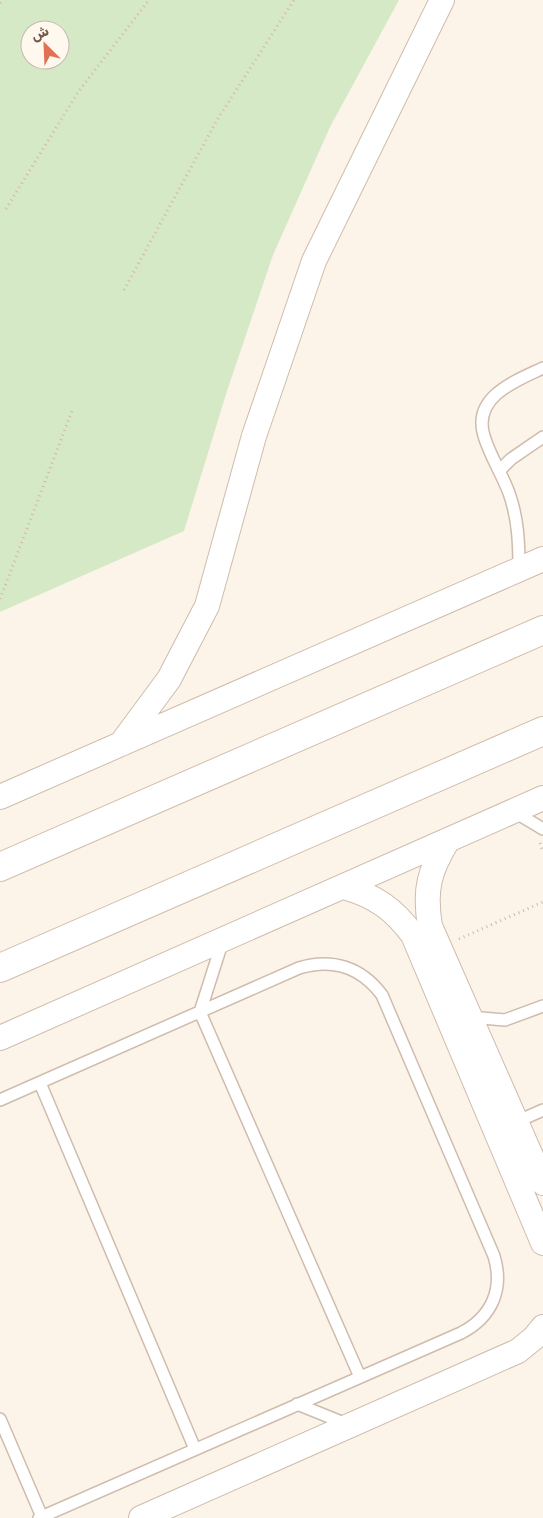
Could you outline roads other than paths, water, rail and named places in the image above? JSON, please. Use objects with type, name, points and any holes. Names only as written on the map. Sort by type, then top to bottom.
[{"type":"main road","points":[[0,867],[543,630]]},
{"type":"main road","points":[[0,968],[543,731]]},
{"type":"street","points":[[121,744],[169,679],[207,606],[254,436],[314,261],[442,0]]},
{"type":"street","points":[[0,797],[543,559]]},
{"type":"street","points":[[0,1038],[543,798]]},
{"type":"street","points":[[448,840],[436,860],[428,889],[426,904],[430,926],[543,1183]]},
{"type":"street","points":[[344,887],[365,893],[384,903],[400,917],[413,935],[543,1243]]},
{"type":"street","points":[[141,1518],[518,1351],[543,1328]]},
{"type":"street","points":[[518,1351],[543,1350]]},
{"type":"lane","points":[[519,569],[516,519],[500,470],[484,436],[484,414],[488,404],[503,386],[543,368]]},
{"type":"lane","points":[[500,470],[511,459],[543,437]]},
{"type":"lane","points":[[513,811],[543,829]]},
{"type":"lane","points":[[223,940],[200,1012],[360,1377]]},
{"type":"lane","points":[[0,1100],[299,968],[324,963],[344,966],[363,974],[382,995],[494,1256],[498,1279],[497,1291],[490,1307],[480,1321],[472,1327],[40,1517],[0,1418]]},
{"type":"lane","points":[[470,1016],[487,1020],[505,1020],[543,1006]]},
{"type":"lane","points":[[40,1083],[195,1449]]},
{"type":"lane","points":[[516,1122],[543,1110]]},
{"type":"lane","points":[[298,1404],[351,1425]]}]
